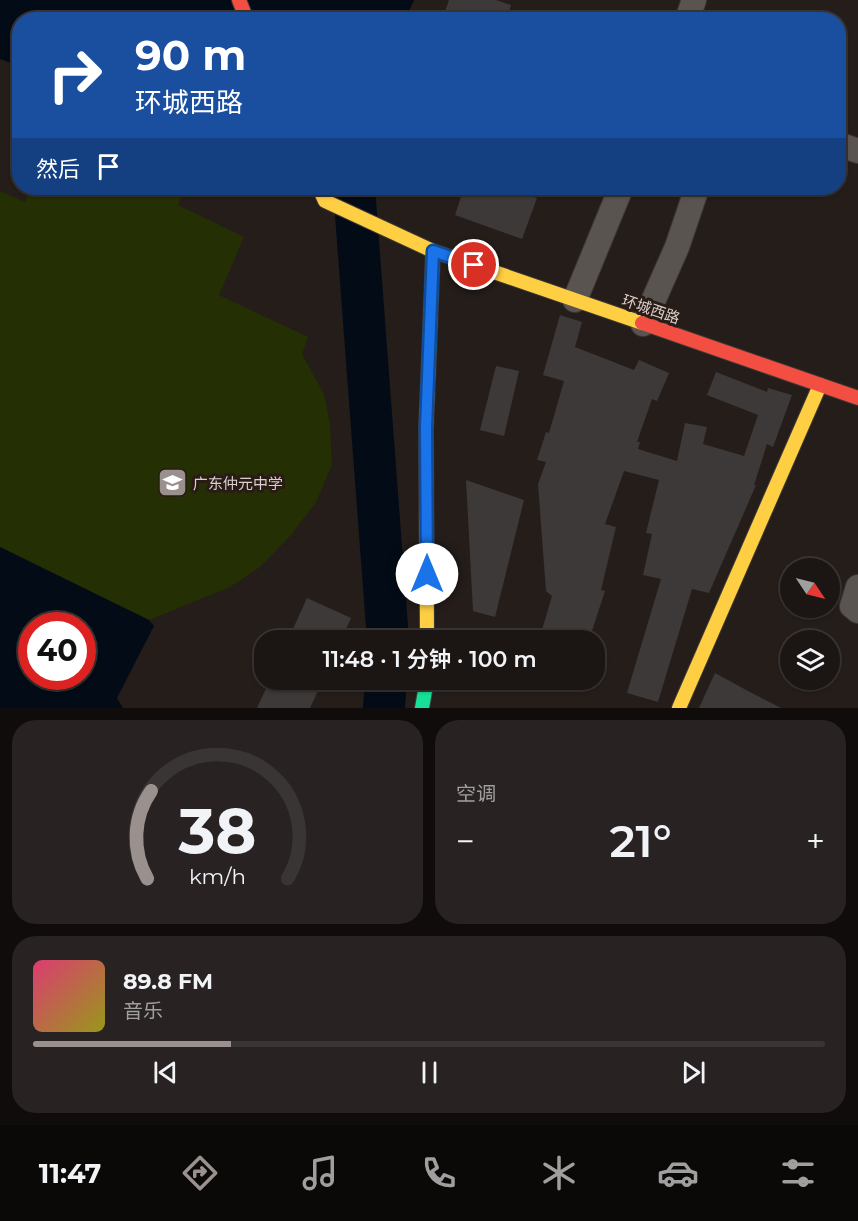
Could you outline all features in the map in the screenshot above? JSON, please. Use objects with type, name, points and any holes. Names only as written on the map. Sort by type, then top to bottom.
[{"type":"street","name":"环城西路","points":[[324,195],[392,232],[433,251],[858,398]]},
{"type":"street","points":[[575,300],[618,195]]},
{"type":"street","points":[[643,324],[677,247],[695,195]]},
{"type":"street","points":[[427,630],[426,428],[433,251]]},
{"type":"street","points":[[679,708],[820,385]]},
{"type":"street","points":[[858,587],[852,606],[858,611]]},
{"type":"street","points":[[422,708],[425,690]]},
{"type":"green space","name":"广东仲元中学","points":[[0,191],[25,202],[28,195],[182,195],[178,205],[244,237],[219,295],[308,337],[302,354],[324,394],[330,424],[332,465],[316,502],[291,535],[260,567],[230,587],[149,620],[0,547]]},
{"type":"shaded area","points":[[0,0],[414,0],[409,12],[12,12],[12,63],[0,59]]},
{"type":"shaded area","points":[[0,547],[149,620],[154,626],[117,698],[123,708],[0,708]]},
{"type":"building","points":[[449,0],[496,0],[511,5],[509,12],[445,12]]},
{"type":"building","points":[[462,195],[528,195],[537,198],[522,239],[455,215]]},
{"type":"building","points":[[560,315],[582,322],[575,347],[634,370],[639,360],[669,373],[657,401],[652,399],[637,442],[640,442],[638,449],[677,461],[685,423],[707,427],[703,444],[744,456],[758,415],[707,395],[716,372],[767,392],[768,388],[792,395],[773,447],[767,444],[754,485],[756,485],[709,593],[692,589],[658,702],[627,693],[661,579],[643,575],[652,534],[646,533],[659,480],[624,471],[605,524],[616,527],[601,590],[605,591],[592,630],[542,630],[552,596],[546,591],[538,484],[546,462],[537,460],[546,432],[549,433],[564,381],[543,375]]},
{"type":"building","points":[[496,366],[519,371],[504,436],[480,430]]},
{"type":"building","points":[[466,480],[524,500],[495,617],[473,611]]},
{"type":"building","points":[[307,598],[351,618],[346,630],[293,630]]},
{"type":"building","points":[[715,673],[748,691],[781,708],[699,708]]},
{"type":"building","points":[[265,690],[318,690],[310,708],[257,708]]},
{"type":"waterway","points":[[355,195],[387,630]]},
{"type":"waterway","points":[[384,708],[385,690]]},
{"type":"traffic: fast","points":[[429,357],[433,251]]},
{"type":"traffic: fast","points":[[422,708],[425,690]]},
{"type":"traffic: slow","points":[[322,195],[325,201],[433,251],[642,323]]},
{"type":"traffic: slow","points":[[427,630],[426,428],[429,357]]},
{"type":"traffic: slow","points":[[679,708],[820,385]]},
{"type":"traffic: jam","points":[[239,0],[244,12]]},
{"type":"traffic: jam","points":[[642,323],[858,398]]},
{"type":"place","name":"广东仲元中学","points":[[172,483]]},
{"type":"route","points":[[427,574],[426,428],[433,251],[474,265]]}]
